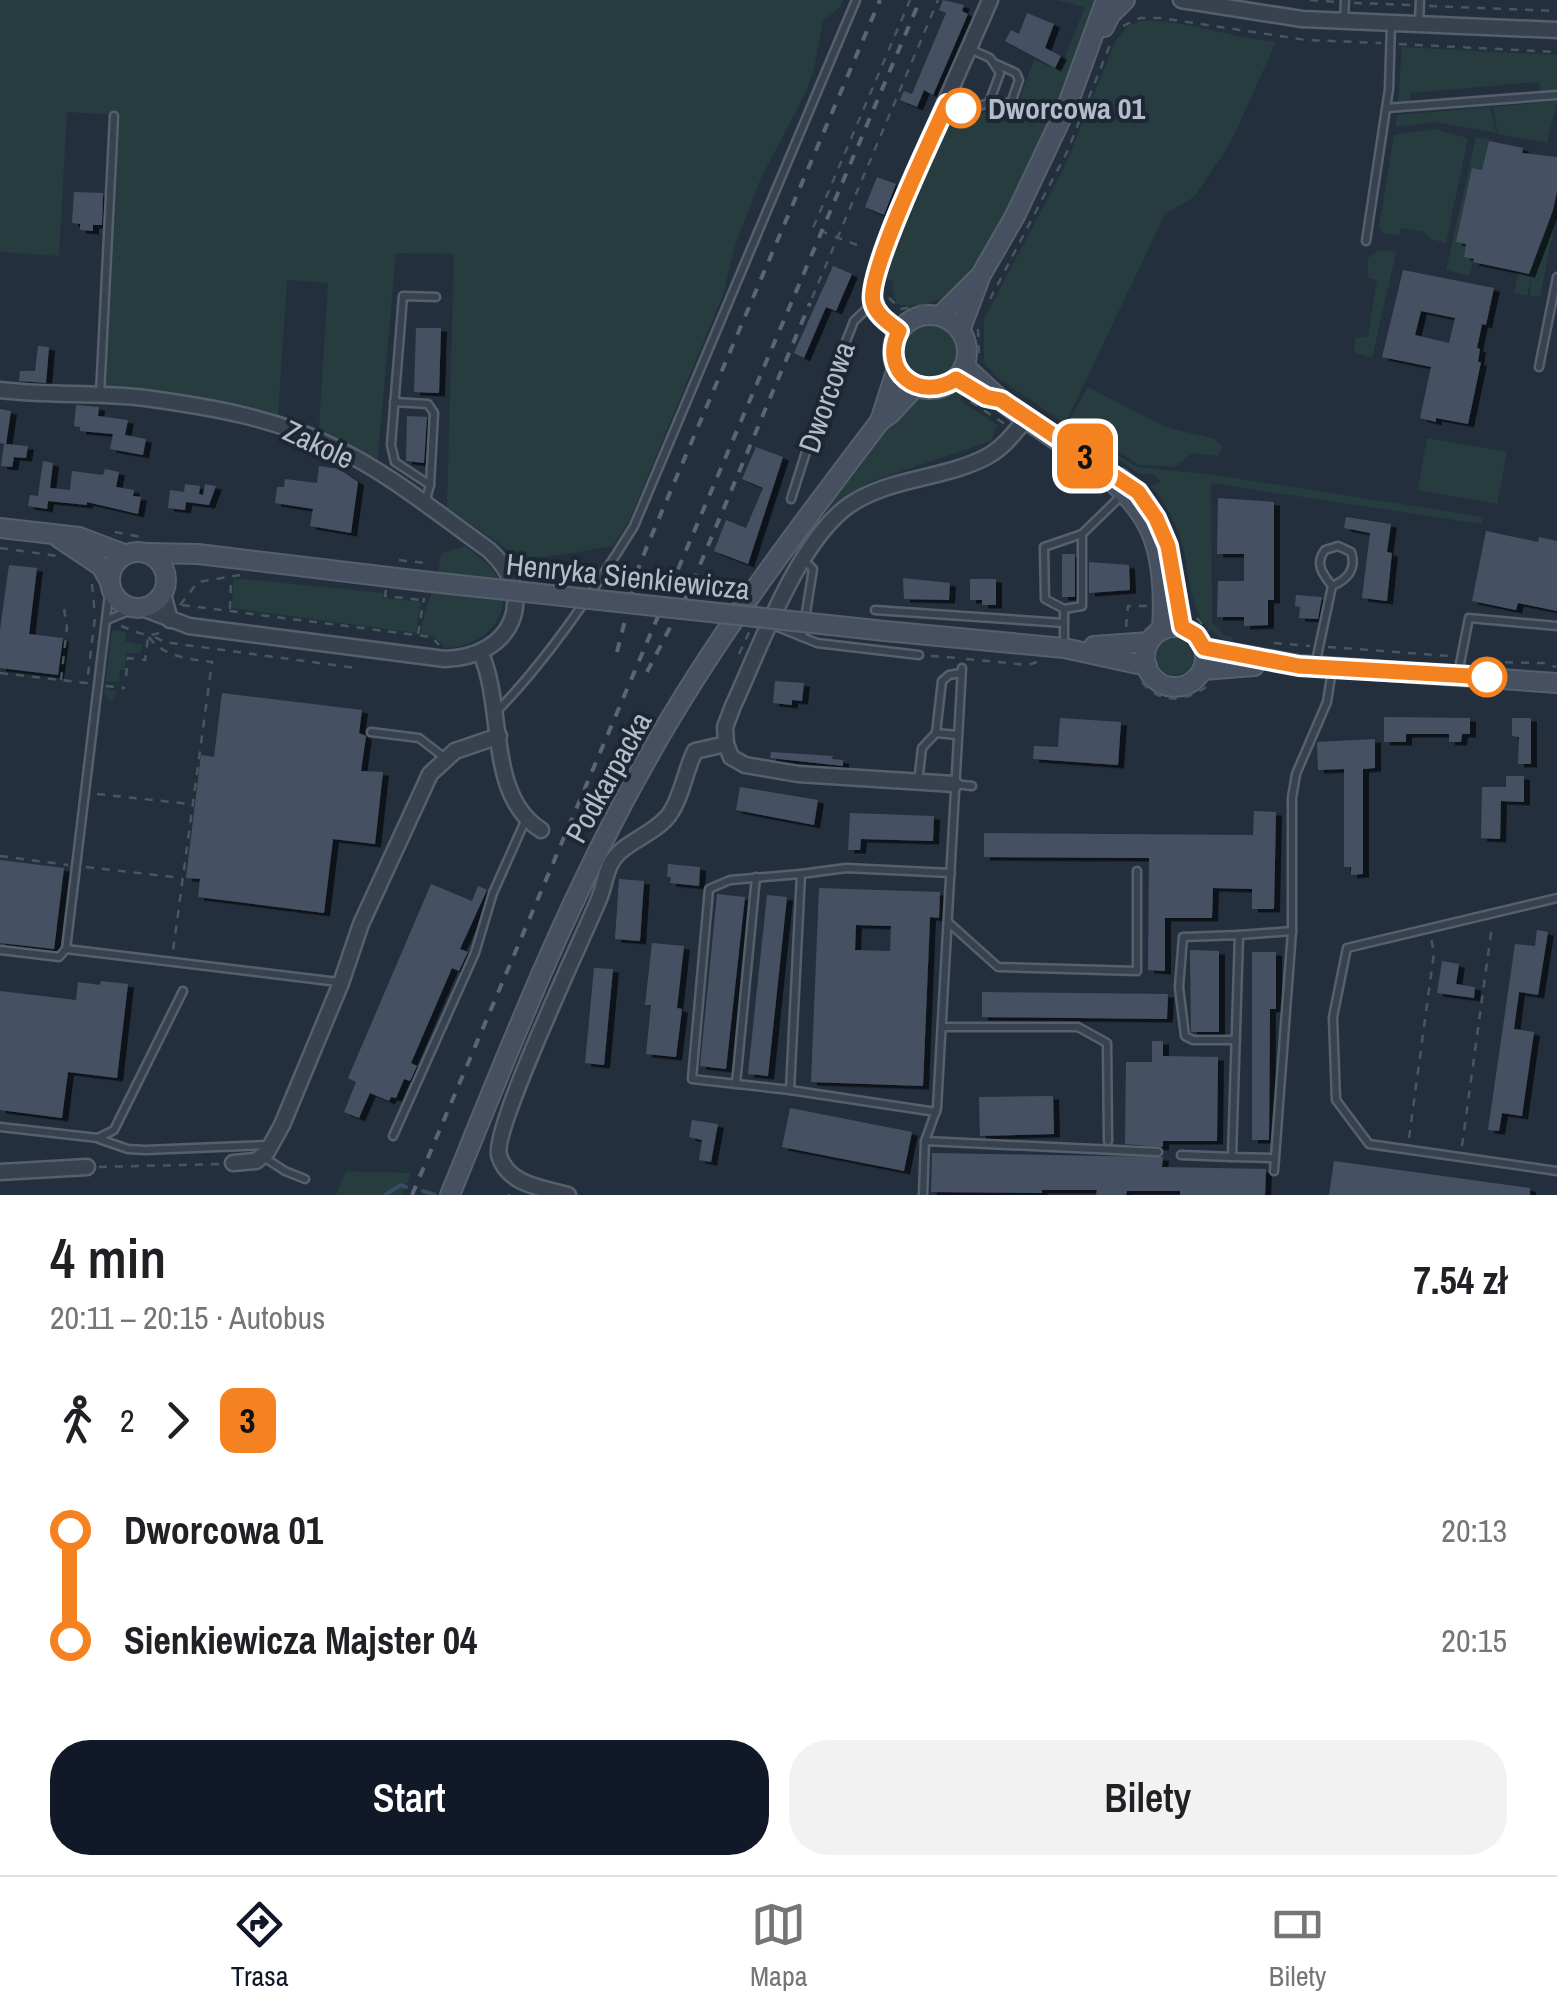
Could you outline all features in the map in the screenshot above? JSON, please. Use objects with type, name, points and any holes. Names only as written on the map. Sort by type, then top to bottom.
[{"type":"main road","points":[[960,331],[982,275],[1046,152],[1092,44],[1106,0]]},
{"type":"main road","points":[[1092,44],[1110,15],[1126,0]]},
{"type":"main road","points":[[966,370],[930,389],[916,386],[897,368],[893,349],[899,331],[914,318],[938,310],[982,275]]},
{"type":"main road","points":[[938,310],[960,331],[966,350],[966,370],[986,397],[1001,400],[1022,424],[1068,447],[1156,518],[1168,546],[1187,620],[1196,635],[1211,645],[1315,667]]},
{"type":"main road","name":"Podkarpacka","points":[[450,1195],[545,962],[648,755],[758,587],[880,421],[897,368]]},
{"type":"main road","name":"Podkarpacka","points":[[880,421],[916,386]]},
{"type":"main road","points":[[1127,491],[1148,526],[1157,552],[1155,636],[1146,666],[1159,682],[1178,687],[1197,678],[1211,645]]},
{"type":"main road","points":[[0,528],[79,537],[124,554]]},
{"type":"main road","points":[[54,535],[101,566],[104,581],[120,602],[139,608],[154,603],[186,554]]},
{"type":"main road","points":[[104,581],[124,554],[136,551],[148,553],[162,564],[164,585]]},
{"type":"main road","name":"Henryka Sienkiewicza","points":[[148,553],[1064,648],[1146,666]]},
{"type":"main road","points":[[1155,636],[1187,620]]},
{"type":"main road","name":"Henryka Sienkiewicza","points":[[1064,648],[1155,636]]},
{"type":"main road","points":[[1203,670],[1459,668],[1557,683]]},
{"type":"street","name":"Dworcowa","points":[[899,331],[880,316],[873,303],[873,288],[892,228],[990,0]]},
{"type":"street","points":[[1182,0],[1302,19],[1557,30]]},
{"type":"street","name":"Zakole","points":[[0,390],[100,395],[196,406],[274,422],[339,449],[425,504],[488,550],[508,570],[516,599],[510,624],[495,645],[481,654]]},
{"type":"street","points":[[954,784],[798,774],[745,766],[731,756],[725,727],[802,558],[833,518],[873,492],[976,462],[992,454],[1022,424]]},
{"type":"street","points":[[164,585],[171,620]]},
{"type":"street","points":[[139,608],[189,626],[432,658],[464,659],[481,654],[492,678],[508,789],[526,819],[541,830]]},
{"type":"street","points":[[233,1163],[249,1163],[267,1150],[342,982],[361,924],[430,774],[455,751],[499,736]]},
{"type":"street","points":[[568,1195],[528,1184],[509,1174],[499,1155],[500,1136],[602,894],[612,859],[652,832],[670,814],[695,751],[726,744]]},
{"type":"street","points":[[0,1172],[87,1167]]},
{"type":"lane","points":[[496,712],[608,568],[634,526],[856,0]]},
{"type":"lane","points":[[1344,2],[1344,21]]},
{"type":"lane","points":[[1419,4],[1419,24]]},
{"type":"lane","points":[[1366,242],[1387,108],[1391,23]]},
{"type":"lane","points":[[970,49],[990,58],[1000,73],[989,103]]},
{"type":"lane","points":[[947,104],[965,110],[989,103],[1011,103],[1018,80],[1016,73],[994,63]]},
{"type":"lane","points":[[1387,108],[1557,96]]},
{"type":"lane","points":[[100,395],[114,116]]},
{"type":"lane","points":[[1540,367],[1557,277]]},
{"type":"lane","points":[[430,484],[395,462],[390,446],[403,296],[436,297]]},
{"type":"lane","name":"Dworcowa","points":[[792,499],[820,406],[854,321],[873,303]]},
{"type":"lane","points":[[394,402],[428,404],[434,413],[430,484],[425,504]]},
{"type":"lane","points":[[1082,534],[1082,606],[1064,609],[1045,599],[1044,547],[1082,534],[1127,491]]},
{"type":"lane","points":[[1274,1171],[1292,930],[1296,774],[1327,702],[1315,667],[1332,586],[1322,574],[1320,560],[1326,550],[1338,546],[1351,552],[1352,566],[1346,578],[1332,586]]},
{"type":"lane","points":[[802,558],[812,569],[802,637]]},
{"type":"lane","points":[[0,950],[59,957],[66,949],[104,619],[104,581]]},
{"type":"lane","points":[[104,619],[139,608]]},
{"type":"lane","points":[[1064,609],[1064,648]]},
{"type":"lane","points":[[875,610],[1064,623]]},
{"type":"lane","points":[[1459,668],[1470,618],[1557,626]]},
{"type":"lane","points":[[771,624],[817,643],[919,654]]},
{"type":"lane","points":[[918,783],[922,748],[936,733],[942,681],[961,671],[936,1112],[925,1141],[923,1195]]},
{"type":"lane","points":[[371,732],[420,738],[444,758]]},
{"type":"lane","points":[[936,733],[957,735]]},
{"type":"lane","points":[[954,784],[972,786]]},
{"type":"lane","points":[[393,1136],[475,953],[493,893],[526,819]]},
{"type":"lane","points":[[936,1112],[692,1079],[709,889],[730,880],[846,868],[950,874]]},
{"type":"lane","points":[[948,922],[998,967],[1137,971],[1137,871]]},
{"type":"lane","points":[[790,1090],[801,874]]},
{"type":"lane","points":[[736,1084],[756,878]]},
{"type":"lane","points":[[1557,898],[1348,948],[1333,1017],[1336,1100],[1369,1144],[1557,1170]]},
{"type":"lane","points":[[1236,1040],[1193,1040],[1185,1036],[1179,987],[1183,938],[1292,930]]},
{"type":"lane","points":[[1232,1157],[1239,934]]},
{"type":"lane","points":[[66,949],[342,982]]},
{"type":"lane","points":[[98,1138],[120,1122],[184,992]]},
{"type":"lane","points":[[942,1026],[1078,1027],[1107,1042],[1108,1141]]},
{"type":"lane","points":[[0,1127],[98,1138],[128,1149],[267,1150],[285,1172],[304,1179]]},
{"type":"lane","points":[[925,1141],[1158,1152]]},
{"type":"lane","points":[[1181,1154],[1274,1158]]},
{"type":"path","points":[[857,244],[812,228],[910,0]]},
{"type":"path","points":[[812,298],[938,0]]},
{"type":"path","points":[[1310,0],[1557,12]]},
{"type":"path","points":[[989,300],[1067,152],[1114,35],[1131,20],[1162,18],[1289,38],[1384,43]]},
{"type":"path","points":[[1400,44],[1557,52]]},
{"type":"path","points":[[888,293],[892,304],[901,309],[938,310]]},
{"type":"path","points":[[966,370],[978,320]]},
{"type":"path","points":[[965,398],[1022,424]]},
{"type":"path","points":[[0,548],[61,558]]},
{"type":"path","points":[[399,566],[399,560],[426,582]]},
{"type":"path","points":[[126,676],[128,658],[145,660],[151,635],[171,620],[198,582],[244,575]]},
{"type":"path","points":[[230,611],[231,577]]},
{"type":"path","points":[[0,673],[87,683],[104,619],[104,581]]},
{"type":"path","points":[[386,589],[385,596],[426,582]]},
{"type":"path","points":[[181,605],[417,636],[426,582]]},
{"type":"path","points":[[1151,595],[1151,612]]},
{"type":"path","points":[[1126,636],[1128,606],[1152,606]]},
{"type":"path","points":[[61,680],[67,627],[64,609]]},
{"type":"path","points":[[104,619],[164,642],[356,668]]},
{"type":"path","points":[[1187,620],[1211,645]]},
{"type":"path","points":[[151,635],[154,644],[179,658],[212,662],[172,962]]},
{"type":"path","points":[[1266,643],[1450,656],[1459,668],[1543,663],[1557,667]]},
{"type":"path","points":[[919,654],[1028,665],[1044,660]]},
{"type":"path","points":[[98,794],[191,804]]},
{"type":"path","points":[[0,856],[182,878]]},
{"type":"path","points":[[1460,1157],[1494,913]]},
{"type":"path","points":[[1407,1149],[1434,953],[1429,929]]},
{"type":"path","points":[[87,1167],[233,1163]]},
{"type":"green space","points":[[0,0],[843,0],[823,21],[814,69],[804,96],[761,178],[735,246],[723,295],[630,519],[613,546],[526,557],[517,556],[447,508],[454,254],[396,253],[377,466],[319,429],[328,283],[287,280],[278,415],[214,400],[104,387],[119,115],[67,112],[59,256],[0,252]]},
{"type":"green space","points":[[1057,0],[1097,0],[1054,115],[1020,189],[959,295],[951,291],[926,304],[897,304],[893,282],[886,279],[948,126],[979,113],[1013,116],[1034,60],[1060,70],[1085,7]]},
{"type":"green space","points":[[1139,21],[1171,22],[1276,42],[1231,142],[1194,197],[1165,214],[1066,422],[1137,467],[1215,475],[1484,517],[1482,524],[1211,483],[1212,622],[1225,636],[1233,637],[1232,642],[1205,625],[1198,612],[1179,534],[1151,486],[1160,482],[1155,475],[1138,473],[998,378],[984,363],[984,319],[1064,168],[1116,40],[1128,26]]},
{"type":"green space","points":[[1402,47],[1557,55],[1557,91],[1541,92],[1539,82],[1410,93],[1410,104],[1398,104]]},
{"type":"green space","points":[[1557,101],[1547,143],[1498,134],[1493,107]]},
{"type":"green space","points":[[1490,107],[1496,133],[1436,122],[1395,127],[1397,115]]},
{"type":"green space","points":[[1435,129],[1468,138],[1446,243],[1430,239],[1424,232],[1401,228],[1399,236],[1384,233],[1379,228],[1394,135]]},
{"type":"green space","points":[[1476,137],[1489,139],[1482,170],[1472,169],[1457,241],[1466,244],[1464,257],[1473,259],[1470,276],[1446,270]]},
{"type":"green space","points":[[1557,191],[1557,214],[1540,296],[1530,296],[1531,278],[1527,296],[1514,293],[1518,271],[1536,259]]},
{"type":"green space","points":[[1379,250],[1396,252],[1372,358],[1354,352],[1355,338],[1368,336],[1377,280],[1368,278],[1368,258]]},
{"type":"green space","points":[[930,325],[949,333],[957,352],[949,371],[930,379],[911,371],[903,352],[911,333]]},
{"type":"green space","points":[[1088,387],[1165,427],[1215,439],[1223,448],[1218,456],[1192,453],[1175,467],[1139,465],[1070,419]]},
{"type":"green space","points":[[964,393],[960,400],[997,425],[991,441],[870,482],[824,512],[883,430],[917,396]]},
{"type":"green space","points":[[1427,438],[1507,452],[1497,504],[1418,490]]},
{"type":"green space","points":[[465,546],[495,573],[503,601],[494,625],[485,634],[460,646],[445,648],[434,636],[420,634],[441,553]]},
{"type":"green space","points":[[233,580],[383,593],[383,598],[421,602],[416,633],[232,608]]},
{"type":"green space","points":[[112,630],[126,632],[125,641],[143,645],[140,653],[127,653],[119,682],[106,681],[106,689],[118,691],[111,701],[104,694]]},
{"type":"green space","points":[[1175,637],[1188,643],[1194,656],[1188,669],[1175,675],[1162,669],[1156,656],[1162,643]]},
{"type":"green space","points":[[346,1171],[411,1173],[402,1195],[336,1195]]},
{"type":"building","points":[[943,0],[964,5],[962,11],[968,14],[933,95],[924,90],[917,107],[900,100],[904,91],[912,94],[946,13],[939,10]]},
{"type":"building","points":[[1027,13],[1054,24],[1045,48],[1061,56],[1055,68],[1005,41],[1011,30],[1019,34]]},
{"type":"building","points":[[1489,141],[1523,148],[1522,153],[1557,157],[1553,210],[1529,274],[1473,262],[1474,259],[1464,257],[1466,244],[1456,242],[1472,168],[1482,170]]},
{"type":"building","points":[[877,177],[896,184],[884,215],[865,207]]},
{"type":"building","points":[[74,192],[103,193],[102,225],[93,225],[93,231],[80,230],[80,224],[72,223]]},
{"type":"building","points":[[833,266],[852,274],[836,311],[826,307],[804,358],[794,353]]},
{"type":"building","points":[[1403,270],[1494,288],[1477,348],[1481,362],[1468,424],[1420,418],[1431,367],[1382,357]],"holes":[[[1421,311],[1455,318],[1449,343],[1415,335]]]},
{"type":"building","points":[[416,328],[441,328],[439,393],[414,392]]},
{"type":"building","points":[[38,346],[49,347],[46,383],[19,381],[20,371],[35,371]]},
{"type":"building","points":[[76,405],[99,407],[98,416],[128,420],[125,435],[146,439],[143,455],[110,449],[113,434],[80,431],[80,427],[74,426]]},
{"type":"building","points":[[0,409],[11,411],[6,444],[28,446],[26,458],[14,457],[12,467],[1,466],[4,444],[0,443]]},
{"type":"building","points":[[407,416],[427,417],[424,463],[406,461]]},
{"type":"building","points":[[756,447],[783,457],[748,564],[714,551],[726,520],[746,528],[763,488],[742,479]]},
{"type":"building","points":[[43,461],[53,463],[50,488],[70,490],[72,471],[103,475],[105,469],[119,472],[116,487],[134,490],[133,496],[141,497],[138,514],[87,502],[48,501],[47,509],[28,506],[30,495],[38,496]]},
{"type":"building","points":[[319,466],[339,469],[358,482],[351,533],[310,526],[313,509],[275,503],[277,487],[284,487],[285,479],[317,483]]},
{"type":"building","points":[[185,484],[200,486],[199,494],[203,495],[205,484],[216,486],[209,505],[186,502],[185,510],[168,508],[170,490],[184,492]]},
{"type":"building","points":[[1218,498],[1274,502],[1274,600],[1268,600],[1268,625],[1244,626],[1244,617],[1217,617],[1218,581],[1244,581],[1244,554],[1217,554]]},
{"type":"building","points":[[1346,517],[1391,524],[1387,601],[1362,598],[1370,533],[1344,528]]},
{"type":"building","points":[[1486,531],[1538,542],[1539,537],[1557,541],[1557,611],[1518,603],[1516,610],[1472,601]]},
{"type":"building","points":[[1062,554],[1075,554],[1075,597],[1062,597]]},
{"type":"building","points":[[1089,562],[1129,565],[1130,590],[1089,593]]},
{"type":"building","points":[[9,565],[37,568],[29,634],[63,638],[58,675],[0,668],[0,630]]},
{"type":"building","points":[[903,578],[950,583],[949,600],[904,599]]},
{"type":"building","points":[[970,579],[996,579],[996,605],[970,600]]},
{"type":"building","points":[[1296,595],[1322,597],[1318,619],[1299,618]]},
{"type":"building","points":[[775,681],[804,683],[802,701],[792,700],[792,705],[773,703]]},
{"type":"building","points":[[222,693],[362,710],[359,733],[366,736],[361,771],[383,772],[375,844],[333,839],[324,913],[198,897],[200,879],[186,878],[201,755],[214,757]]},
{"type":"building","points":[[1384,717],[1470,718],[1470,734],[1462,734],[1461,742],[1449,742],[1449,734],[1406,734],[1406,742],[1384,742]]},
{"type":"building","points":[[1060,718],[1121,722],[1118,765],[1033,759],[1034,746],[1058,747]]},
{"type":"building","points":[[1512,718],[1531,718],[1531,764],[1518,764],[1519,737],[1512,736]]},
{"type":"building","points":[[1375,739],[1375,768],[1363,769],[1363,874],[1351,875],[1351,867],[1344,867],[1344,769],[1318,770],[1317,742]]},
{"type":"building","points":[[771,752],[833,756],[832,759],[843,760],[843,766],[770,758]]},
{"type":"building","points":[[1506,776],[1524,776],[1524,802],[1501,801],[1500,839],[1481,838],[1482,787],[1506,787]]},
{"type":"building","points":[[740,787],[818,800],[814,825],[736,810]]},
{"type":"building","points":[[1254,811],[1276,812],[1274,909],[1252,909],[1252,889],[1213,888],[1212,918],[1165,918],[1165,971],[1148,970],[1149,858],[984,857],[984,833],[1253,835]]},
{"type":"building","points":[[850,813],[934,816],[933,841],[861,839],[860,850],[848,850]]},
{"type":"building","points":[[0,860],[64,868],[54,949],[0,943]]},
{"type":"building","points":[[668,864],[700,867],[699,886],[670,883]]},
{"type":"building","points":[[619,879],[644,881],[640,941],[615,939]]},
{"type":"building","points":[[431,884],[472,901],[478,886],[487,890],[460,949],[468,952],[459,971],[452,968],[411,1063],[417,1066],[410,1081],[404,1079],[396,1098],[389,1101],[370,1093],[359,1118],[344,1112],[356,1082],[348,1078]]},
{"type":"building","points":[[819,888],[940,892],[939,918],[930,917],[923,1086],[811,1082]],"holes":[[[856,925],[891,926],[890,951],[855,950]]]},
{"type":"building","points":[[717,894],[745,897],[726,1069],[700,1066]]},
{"type":"building","points":[[767,895],[787,897],[768,1076],[748,1074]]},
{"type":"building","points":[[1537,930],[1548,932],[1538,995],[1519,992],[1514,1029],[1534,1032],[1522,1116],[1502,1113],[1499,1131],[1488,1130],[1515,944],[1535,946]]},
{"type":"building","points":[[652,943],[684,946],[676,1057],[646,1054],[651,1005],[645,1005]]},
{"type":"building","points":[[1190,950],[1219,951],[1219,1032],[1191,1032]]},
{"type":"building","points":[[1252,952],[1276,952],[1276,1009],[1270,1009],[1269,1140],[1252,1140]]},
{"type":"building","points":[[1442,961],[1459,964],[1456,984],[1475,987],[1474,998],[1437,993]]},
{"type":"building","points":[[594,968],[613,969],[604,1065],[585,1063]]},
{"type":"building","points":[[101,981],[128,984],[117,1078],[68,1072],[62,1118],[0,1110],[0,991],[76,1000],[78,982],[100,985]]},
{"type":"building","points":[[982,992],[1168,994],[1167,1019],[982,1017]]},
{"type":"building","points":[[1152,1041],[1163,1041],[1163,1056],[1218,1057],[1217,1141],[1163,1141],[1163,1147],[1125,1144],[1126,1062],[1152,1062]]},
{"type":"building","points":[[1053,1096],[1054,1134],[980,1136],[979,1097]]},
{"type":"building","points":[[790,1108],[912,1132],[904,1171],[782,1147]]},
{"type":"building","points":[[692,1120],[718,1124],[711,1162],[699,1160],[702,1140],[689,1137]]},
{"type":"building","points":[[932,1153],[1163,1157],[1162,1167],[1266,1169],[1265,1195],[1127,1191],[1126,1195],[1096,1195],[1097,1190],[931,1192]]},
{"type":"building","points":[[1334,1161],[1530,1188],[1530,1195],[1329,1195]]},
{"type":"waterway","points":[[385,1195],[401,1185],[406,1187]]},
{"type":"waterway","points":[[423,1191],[435,1195]]},
{"type":"railway","points":[[617,652],[648,544],[880,0]]},
{"type":"railway","points":[[412,1195],[920,0]]},
{"type":"railway","points":[[647,672],[689,591],[810,303]]},
{"type":"bus line","name":"3","points":[[961,108],[947,104],[892,228],[873,288],[873,303],[880,316],[899,331],[893,349],[903,376],[916,386],[930,389],[956,379],[986,397],[1001,400],[1138,492],[1156,518],[1168,546],[1182,627],[1196,635],[1204,648],[1299,666],[1487,677]]},
{"type":"place","name":"Dworcowa 01","points":[[961,108]]}]
